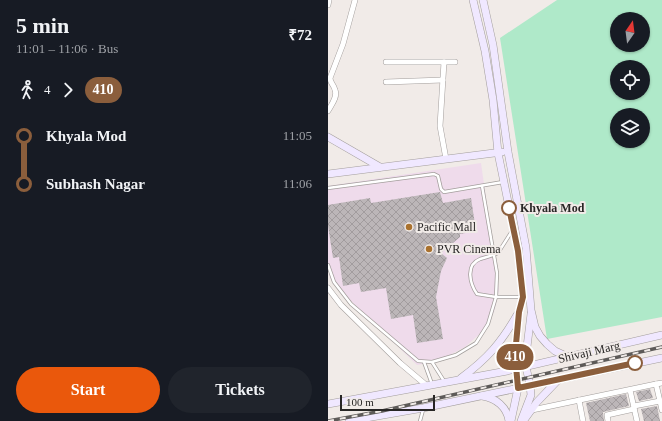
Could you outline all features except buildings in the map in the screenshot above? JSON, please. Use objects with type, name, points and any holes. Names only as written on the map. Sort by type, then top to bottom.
[{"type":"street","points":[[328,5],[329,0]]},
{"type":"street","points":[[328,112],[336,95],[336,91],[330,84],[330,78],[343,44],[355,0]]},
{"type":"street","points":[[473,0],[485,51],[493,100],[498,153],[518,251],[523,297],[519,312],[515,355],[518,388],[510,421]]},
{"type":"street","points":[[483,0],[493,44],[508,152],[526,248],[531,310],[535,327],[547,344],[555,351],[568,357]]},
{"type":"street","points":[[386,62],[455,62]]},
{"type":"street","points":[[444,62],[440,126],[446,160]]},
{"type":"street","points":[[386,82],[443,80]]},
{"type":"street","points":[[328,137],[380,168]]},
{"type":"street","points":[[328,174],[508,152]]},
{"type":"street","points":[[328,288],[341,305],[400,362],[429,384]]},
{"type":"street","points":[[522,421],[531,395],[526,367],[526,354],[531,310]]},
{"type":"street","points":[[459,379],[478,365],[493,351],[506,334],[519,312]]},
{"type":"street","name":"Shivaji Marg","points":[[328,404],[526,367],[662,335]]},
{"type":"street","name":"Shivaji Marg","points":[[349,421],[384,418],[423,408],[662,358]]},
{"type":"street","points":[[522,421],[559,379]]},
{"type":"street","points":[[532,410],[662,383]]},
{"type":"street","points":[[656,384],[662,410]]},
{"type":"street","points":[[630,390],[637,421]]},
{"type":"street","points":[[481,396],[488,397],[501,405],[506,411],[510,421]]},
{"type":"street","points":[[579,400],[584,421]]},
{"type":"street","points":[[608,421],[607,416],[660,401]]},
{"type":"lane","points":[[328,188],[434,174],[438,176],[441,189],[444,192],[504,181]]},
{"type":"lane","points":[[328,265],[334,282],[351,304],[418,361],[432,362],[456,355],[476,343],[488,324],[496,297],[497,273],[482,186]]},
{"type":"lane","points":[[513,229],[498,253],[478,260],[471,267],[470,271],[472,283],[477,294],[496,297],[523,297]]},
{"type":"lane","points":[[424,362],[429,384]]},
{"type":"lane","points":[[432,362],[444,382]]},
{"type":"lane","points":[[420,421],[423,408]]},
{"type":"shaded area","name":"Pacific Mall","points":[[481,163],[499,290],[494,312],[484,330],[465,347],[438,361],[417,365],[353,303],[330,278],[328,268],[328,186]]},
{"type":"green space","points":[[557,0],[662,0],[662,317],[547,339],[500,38]]},
{"type":"railway","points":[[328,421],[382,411],[662,347]]},
{"type":"bus line","name":"410","points":[[509,208],[518,251],[523,297],[519,312],[515,355],[518,388],[635,363]]},
{"type":"place","name":"Khyala Mod","points":[[509,208]]},
{"type":"place","name":"Pacific Mall","points":[[409,227]]},
{"type":"place","name":"PVR Cinema","points":[[429,249]]}]
